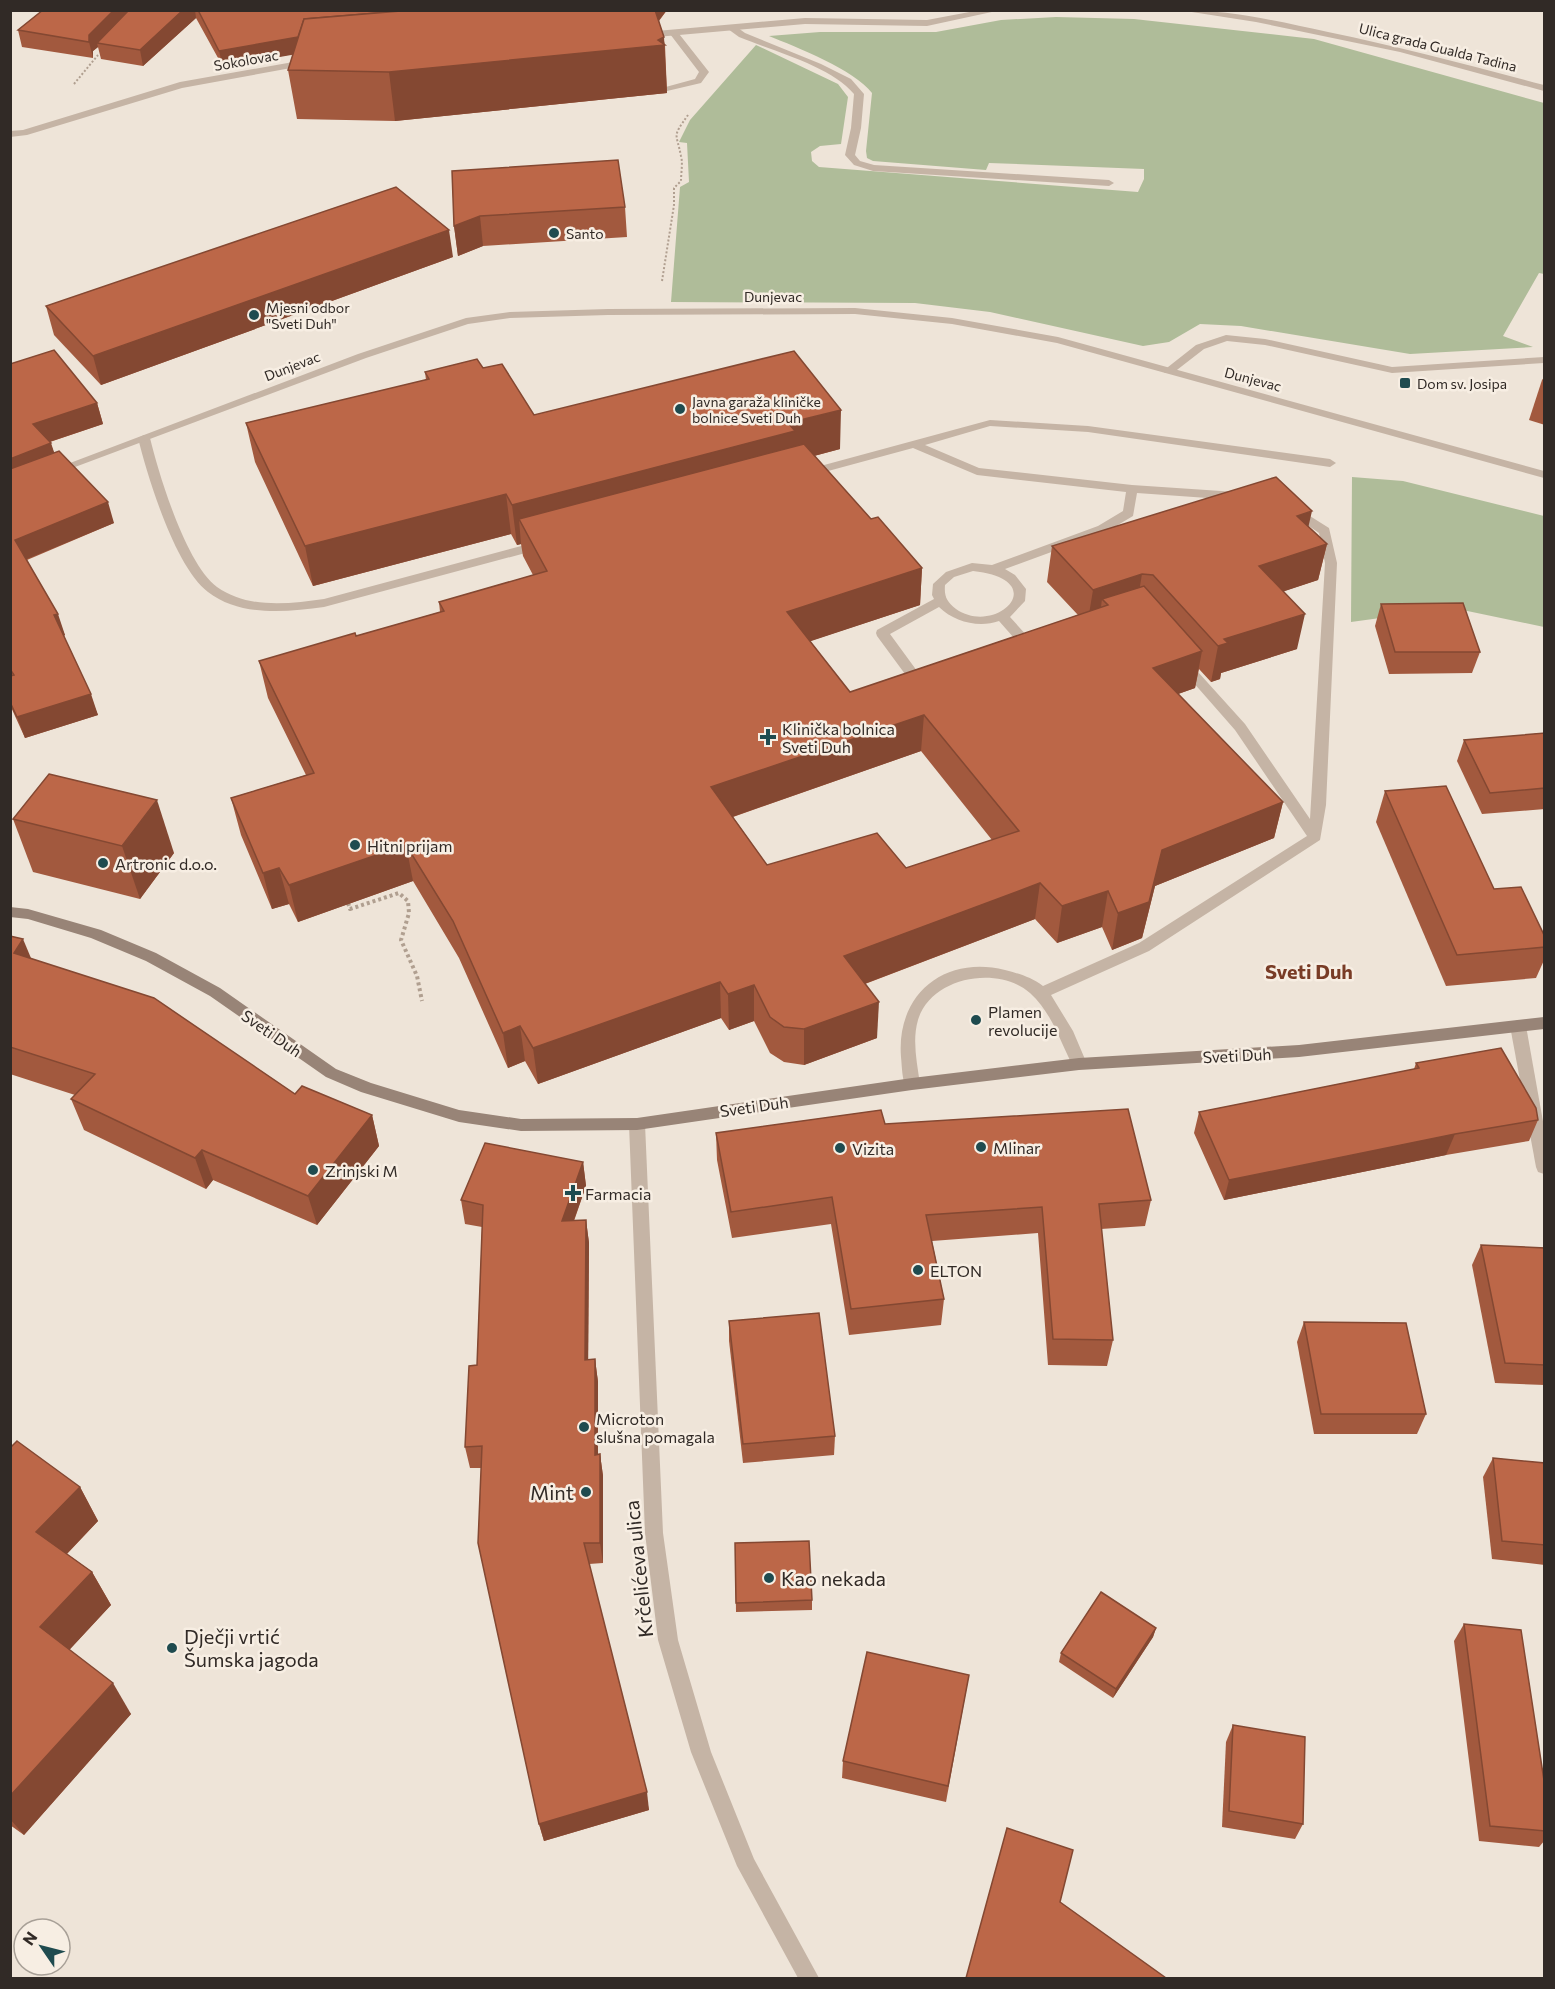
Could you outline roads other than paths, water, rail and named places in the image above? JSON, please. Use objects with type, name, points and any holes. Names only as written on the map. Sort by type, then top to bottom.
[{"type":"main road","name":"Sveti Duh","points":[[10,912],[28,914],[96,934],[151,957],[215,992],[331,1073],[367,1088],[459,1116],[521,1125],[637,1124],[912,1084],[1079,1064],[1299,1051],[1545,1023]]},
{"type":"street","points":[[805,21],[808,10]]},
{"type":"street","points":[[637,36],[805,21],[927,23],[997,10]]},
{"type":"street","name":"Ulica grada Gualda Tadina","points":[[1183,10],[1256,19],[1344,37],[1545,88]]},
{"type":"street","points":[[731,27],[742,35],[818,66],[848,81],[859,94],[856,128],[850,155],[857,163],[873,168],[932,173],[1109,183]]},
{"type":"street","points":[[667,88],[698,81],[704,72],[673,32]]},
{"type":"street","name":"Sokolovac","points":[[10,134],[24,133],[180,85],[320,60]]},
{"type":"street","name":"Dunjevac","points":[[43,476],[412,338],[466,321],[510,315],[663,311],[855,311],[952,321],[1058,340],[1545,475]]},
{"type":"street","points":[[1169,371],[1200,347],[1226,338],[1265,342],[1392,370],[1545,360]]},
{"type":"street","points":[[789,478],[990,423],[1088,429],[1330,463]]},
{"type":"street","points":[[144,438],[151,471],[193,570],[212,590],[238,602],[268,608],[322,602],[556,541]]},
{"type":"street","points":[[914,444],[977,471],[1132,489],[1246,497]]},
{"type":"street","points":[[994,569],[1102,529],[1129,513],[1132,489]]},
{"type":"street","points":[[1040,994],[1144,947],[1314,837],[1319,806],[1331,563],[1325,531],[1298,511],[1277,505]]},
{"type":"street","points":[[972,567],[994,569],[1016,581],[1021,599],[1016,608],[989,620],[960,616],[948,610],[939,601],[937,591],[940,582],[947,575],[972,567]]},
{"type":"street","points":[[932,683],[921,686],[882,633],[939,601]]},
{"type":"street","points":[[1002,616],[1032,651]]},
{"type":"street","points":[[1179,658],[1240,727],[1314,837]]},
{"type":"street","points":[[912,1084],[908,1036],[914,1012],[927,995],[945,981],[976,971],[997,972],[1026,981],[1040,994],[1069,1037],[1079,1064]]},
{"type":"street","points":[[1518,1026],[1545,1167]]},
{"type":"street","name":"Krčelićeva ulica","points":[[637,1124],[654,1533],[668,1640],[701,1752],[747,1866],[809,1978]]},
{"type":"place","name":"Santo","points":[[554,233]]},
{"type":"place","name":"Mjesni odbor \"Sveti Duh\"","points":[[254,315]]},
{"type":"place","name":"Dom sv. Josipa","points":[[1405,383]]},
{"type":"place","name":"Javna garaža kliničke bolnice Sveti Duh","points":[[680,409]]},
{"type":"place","name":"Klinička bolnica Sveti Duh","points":[[768,737]]},
{"type":"place","name":"Hitni prijam","points":[[355,845]]},
{"type":"place","name":"Artronic d.o.o.","points":[[103,863]]},
{"type":"place","name":"Plamen revolucije","points":[[976,1020]]},
{"type":"place","name":"Mlinar","points":[[981,1147]]},
{"type":"place","name":"Vizita","points":[[840,1148]]},
{"type":"place","name":"Zrinjski M","points":[[313,1170]]},
{"type":"place","name":"Farmacia","points":[[573,1193]]},
{"type":"place","name":"ELTON","points":[[918,1270]]},
{"type":"place","name":"Microton slušna pomagala","points":[[584,1427]]},
{"type":"place","name":"Mint","points":[[586,1492]]},
{"type":"place","name":"Kao nekada","points":[[769,1578]]},
{"type":"place","name":"Dječji vrtić Šumska jagoda","points":[[172,1648]]},
{"type":"district","name":"Sveti Duh","points":[[1309,971]]}]
